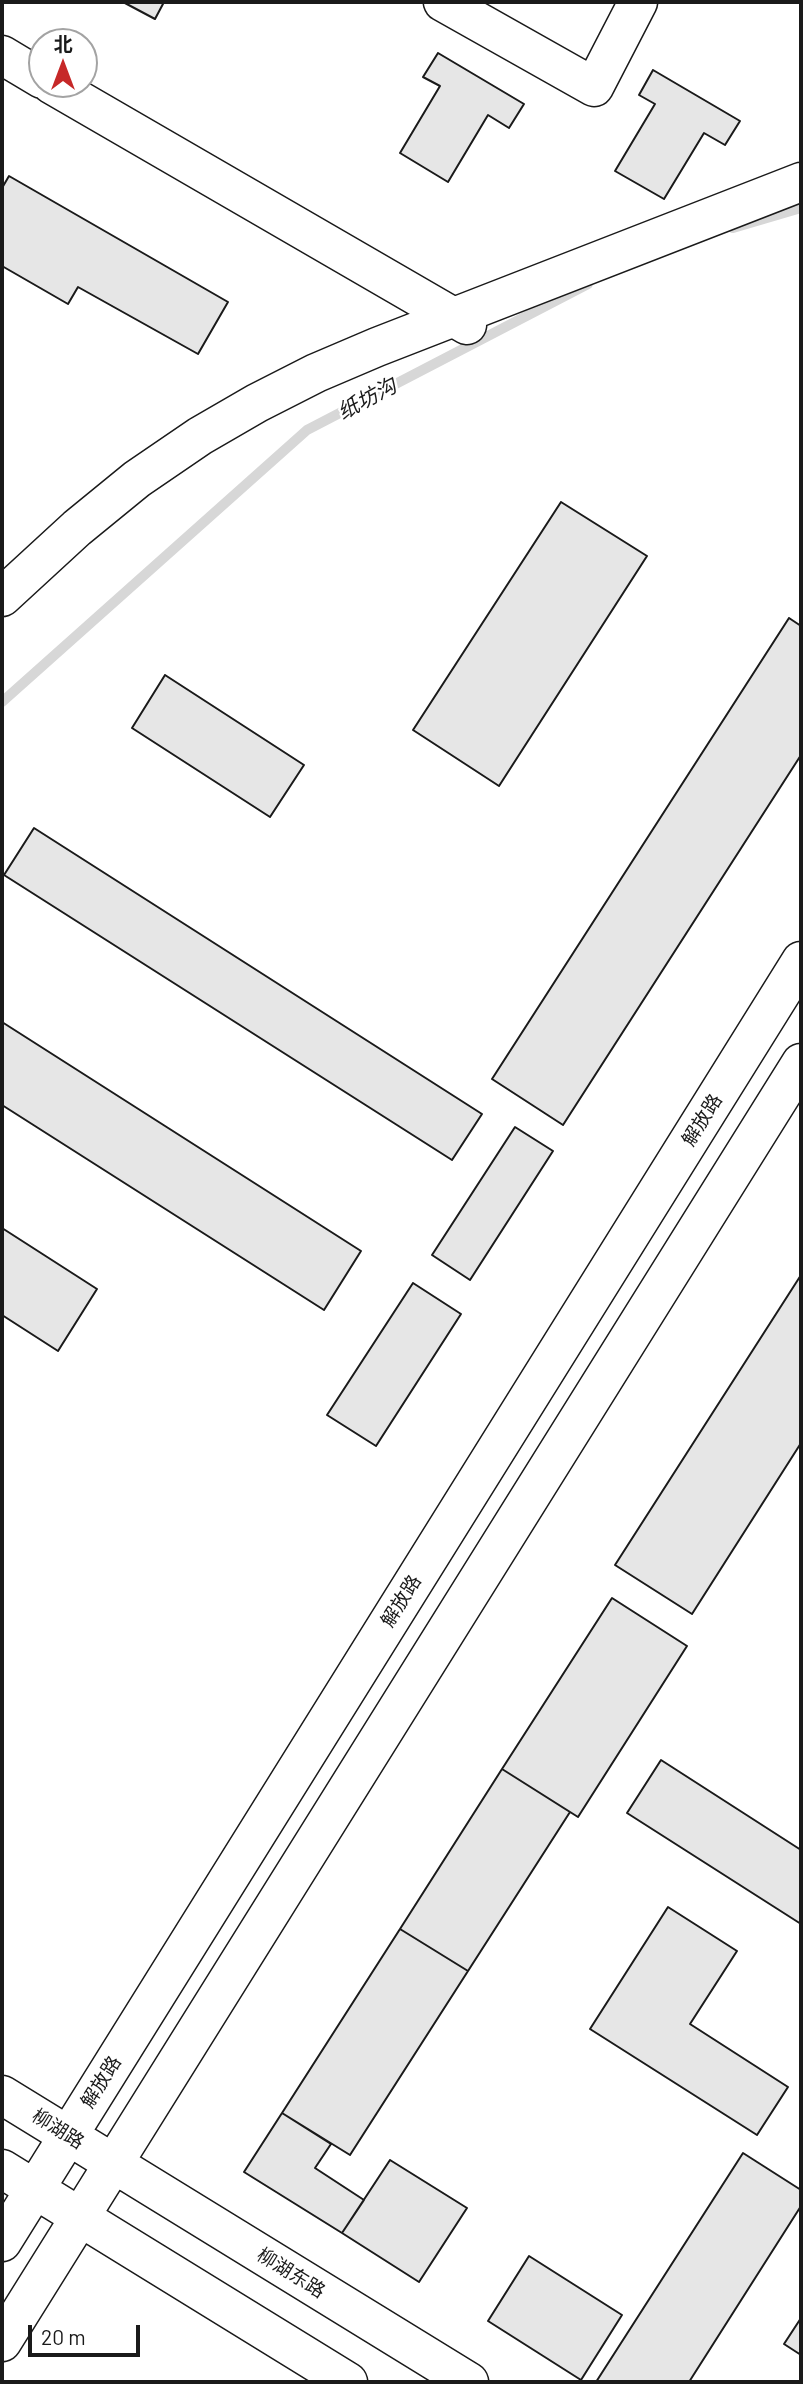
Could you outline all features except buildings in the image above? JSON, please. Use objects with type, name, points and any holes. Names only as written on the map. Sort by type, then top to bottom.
[{"type":"main road","points":[[443,2],[594,87],[638,2]]},
{"type":"main road","points":[[2,55],[28,71]]},
{"type":"main road","points":[[75,98],[466,325]]},
{"type":"main road","points":[[2,597],[77,528],[137,480],[200,436],[257,403],[316,373],[466,325],[801,182]]},
{"type":"main road","name":"解放路","points":[[2,2242],[801,961]]},
{"type":"main road","points":[[2,2342],[801,1063]]},
{"type":"main road","name":"柳湖路","points":[[2,2095],[113,2164]]},
{"type":"main road","name":"柳湖东路","points":[[113,2164],[469,2382]]},
{"type":"main road","points":[[2,2169],[348,2382]]},
{"type":"waterway","name":"纸坊沟","points":[[733,228],[801,208]]},
{"type":"waterway","name":"纸坊沟","points":[[2,702],[307,430],[588,284]]}]
